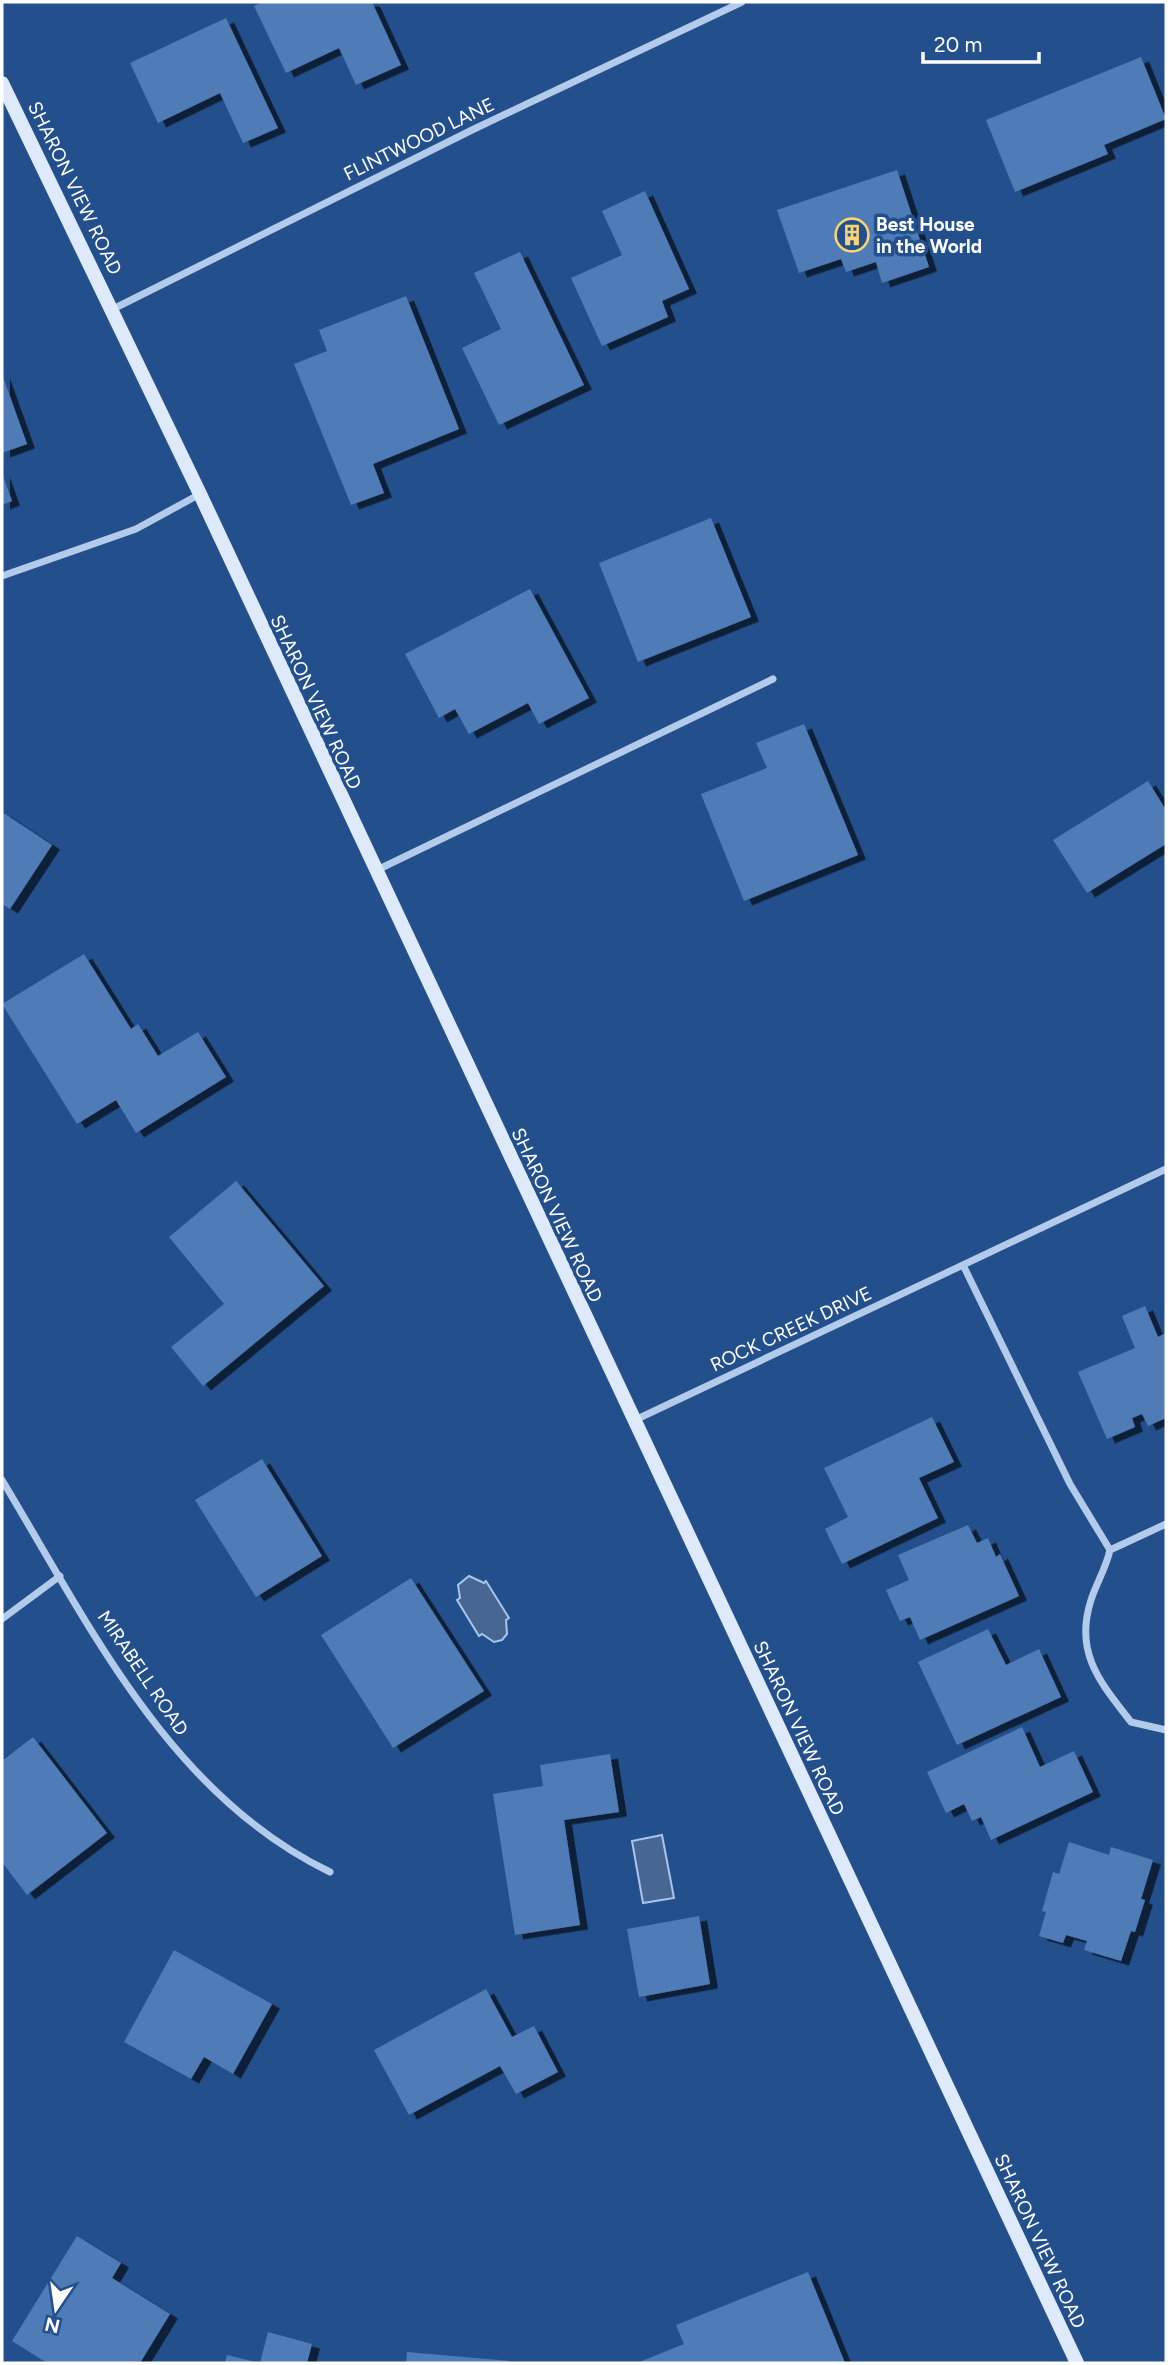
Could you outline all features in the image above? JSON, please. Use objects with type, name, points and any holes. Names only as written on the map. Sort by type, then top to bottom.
[{"type":"street","name":"FLINTWOOD LANE","points":[[113,309],[472,130],[742,2]]},
{"type":"street","name":"SHARON VIEW ROAD","points":[[2,83],[113,309],[374,872],[1077,2363]]},
{"type":"street","points":[[2,576],[136,529],[200,494]]},
{"type":"street","points":[[374,872],[773,679]]},
{"type":"street","name":"ROCK CREEK DRIVE","points":[[633,1421],[1166,1169]]},
{"type":"street","points":[[962,1265],[1070,1484],[1111,1549],[1086,1618],[1089,1662],[1130,1721],[1166,1730]]},
{"type":"street","name":"MIRABELL ROAD","points":[[2,1480],[163,1737],[224,1802],[272,1841],[330,1872]]},
{"type":"street","points":[[1111,1549],[1166,1524]]},
{"type":"street","points":[[2,1619],[60,1576]]},
{"type":"water","points":[[469,1576],[484,1583],[486,1581],[509,1618],[506,1620],[507,1634],[502,1640],[494,1642],[482,1634],[479,1636],[457,1600],[460,1598],[458,1585]]},
{"type":"water","points":[[662,1835],[674,1898],[643,1903],[632,1841]]},
{"type":"building","points":[[263,2],[372,2],[401,65],[356,85],[339,48],[286,73],[254,6]]},
{"type":"building","points":[[226,18],[278,128],[243,143],[220,93],[158,123],[130,63]]},
{"type":"building","points":[[1141,57],[1166,119],[1104,145],[1108,154],[1015,192],[986,120]]},
{"type":"building","name":"Best House in the World","points":[[897,170],[929,267],[882,283],[876,262],[846,272],[841,259],[799,273],[777,210]]},
{"type":"building","points":[[645,191],[689,289],[662,301],[668,317],[602,346],[571,278],[622,255],[602,211]]},
{"type":"building","points":[[520,252],[584,385],[499,425],[462,348],[501,329],[474,273]]},
{"type":"building","points":[[406,296],[459,429],[373,464],[384,493],[351,505],[294,364],[327,351],[319,330]]},
{"type":"building","points":[[2,374],[27,444],[2,453]]},
{"type":"building","points":[[2,473],[12,501],[2,505]]},
{"type":"building","points":[[711,518],[751,617],[638,662],[599,563]]},
{"type":"building","points":[[530,589],[589,698],[539,724],[528,703],[469,734],[455,709],[439,718],[405,654]]},
{"type":"building","points":[[804,724],[858,855],[744,901],[701,794],[767,768],[756,743]]},
{"type":"building","points":[[1148,781],[1166,810],[1166,844],[1087,893],[1053,840]]},
{"type":"building","points":[[2,812],[52,845],[10,909],[2,904]]},
{"type":"building","points":[[84,954],[131,1029],[138,1024],[158,1056],[198,1032],[226,1077],[136,1133],[116,1100],[77,1124],[2,1004]]},
{"type":"building","points":[[236,1181],[324,1286],[203,1386],[171,1347],[224,1304],[169,1237]]},
{"type":"building","points":[[1145,1306],[1158,1337],[1166,1333],[1166,1418],[1148,1426],[1142,1414],[1132,1418],[1135,1427],[1107,1439],[1078,1372],[1135,1348],[1122,1316]]},
{"type":"building","points":[[932,1417],[954,1462],[919,1478],[938,1518],[842,1564],[825,1529],[848,1517],[824,1468]]},
{"type":"building","points":[[262,1459],[322,1556],[256,1597],[195,1500]]},
{"type":"building","points":[[968,1525],[977,1543],[988,1538],[996,1557],[1000,1554],[1019,1596],[920,1640],[910,1617],[900,1621],[886,1590],[909,1580],[898,1555]]},
{"type":"building","points":[[411,1578],[484,1691],[393,1748],[321,1635]]},
{"type":"building","points":[[988,1629],[1006,1665],[1039,1649],[1061,1697],[957,1745],[918,1662]]},
{"type":"building","points":[[1022,1727],[1040,1767],[1074,1751],[1093,1792],[991,1840],[981,1817],[972,1821],[964,1804],[946,1813],[927,1772]]},
{"type":"building","points":[[33,1737],[107,1833],[27,1895],[2,1862],[2,1761]]},
{"type":"building","points":[[610,1754],[619,1812],[564,1820],[580,1925],[515,1935],[493,1794],[543,1786],[540,1765]]},
{"type":"building","points":[[1069,1842],[1109,1855],[1111,1847],[1153,1860],[1141,1899],[1145,1900],[1135,1932],[1131,1931],[1121,1961],[1084,1950],[1087,1941],[1066,1935],[1063,1943],[1039,1936],[1046,1912],[1042,1911],[1053,1872],[1059,1874]]},
{"type":"building","points":[[699,1916],[710,1984],[639,1997],[627,1929]]},
{"type":"building","points":[[174,1950],[272,2004],[233,2074],[204,2057],[191,2079],[124,2042]]},
{"type":"building","points":[[486,1989],[512,2037],[534,2026],[558,2072],[516,2094],[500,2066],[409,2115],[374,2050]]},
{"type":"building","points":[[77,2236],[121,2263],[112,2278],[170,2314],[140,2363],[47,2363],[12,2341]]},
{"type":"building","points":[[808,2272],[845,2363],[637,2363],[684,2344],[676,2325]]},
{"type":"building","points":[[268,2332],[312,2344],[307,2363],[260,2363]]},
{"type":"building","points":[[407,2352],[510,2361],[510,2363],[406,2363]]},
{"type":"building","points":[[227,2355],[256,2362],[256,2363],[225,2363]]},
{"type":"place","name":"Best House in the World","points":[[852,235]]}]
